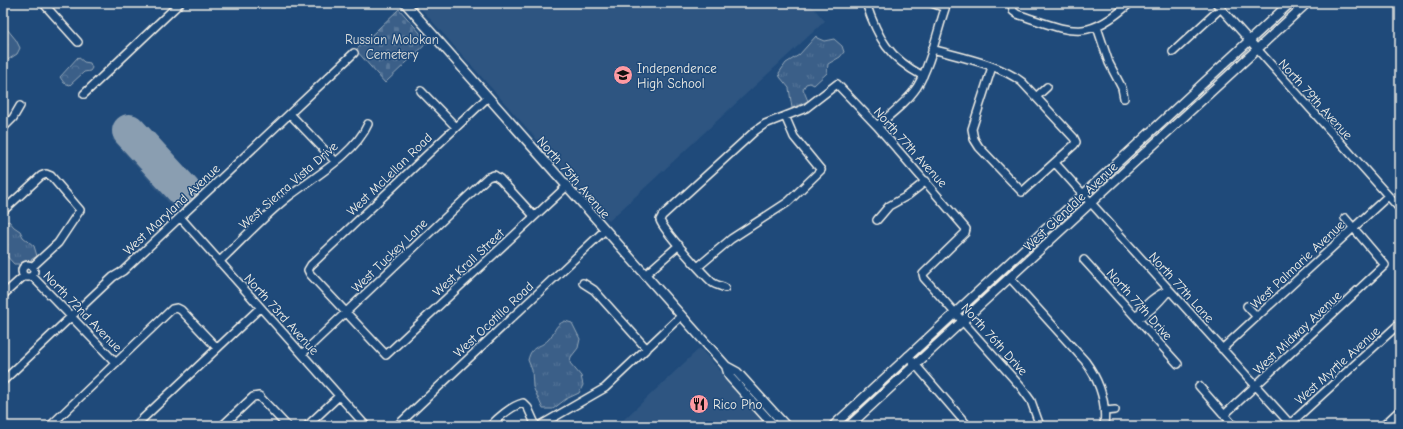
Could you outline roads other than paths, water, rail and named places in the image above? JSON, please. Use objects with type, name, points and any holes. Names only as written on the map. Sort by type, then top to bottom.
[{"type":"main road","name":"North 75th Avenue","points":[[405,3],[726,366],[737,372],[786,426]]},
{"type":"main road","name":"West Glendale Avenue","points":[[833,426],[1290,3]]},
{"type":"main road","name":"West Glendale Avenue","points":[[849,426],[1307,3]]},
{"type":"main road","name":"North 75th Avenue","points":[[726,366],[729,376],[774,426]]},
{"type":"street","points":[[43,3],[78,42]]},
{"type":"street","points":[[84,94],[180,3]]},
{"type":"street","points":[[866,3],[874,27],[889,51],[908,68],[923,76]]},
{"type":"street","points":[[877,126],[905,101],[923,76],[946,6],[932,3]]},
{"type":"street","points":[[1012,7],[1017,14],[1065,29],[1079,31],[1097,27],[1113,18],[1130,3]]},
{"type":"street","points":[[1173,52],[1218,6]]},
{"type":"street","name":"North 79th Avenue","points":[[1218,6],[1400,209]]},
{"type":"street","points":[[1097,27],[1109,63],[1122,88],[1124,98]]},
{"type":"street","points":[[932,49],[992,67],[1015,76],[1076,142],[1022,192],[979,147],[974,139],[972,129],[992,67]]},
{"type":"street","name":"West Maryland Avenue","points":[[3,381],[113,277],[123,271],[354,53]]},
{"type":"street","name":"North 77th Avenue","points":[[785,116],[814,103],[836,84],[877,126],[926,181],[966,229],[965,233],[923,274]]},
{"type":"street","points":[[1036,97],[1047,87]]},
{"type":"street","points":[[421,91],[456,127]]},
{"type":"street","name":"West McLellan Road","points":[[345,313],[308,270],[488,97]]},
{"type":"street","points":[[3,128],[13,118],[20,106]]},
{"type":"street","points":[[290,114],[335,161]]},
{"type":"street","points":[[699,266],[731,239],[784,205],[821,170],[794,136],[785,116],[765,124],[755,131],[662,216],[660,220],[679,245],[714,284],[725,288]]},
{"type":"street","name":"West Sierra Vista Drive","points":[[219,262],[287,198],[313,180],[364,135],[368,124]]},
{"type":"street","points":[[964,130],[972,129]]},
{"type":"street","name":"North 77th Lane","points":[[1055,163],[1291,425]]},
{"type":"street","points":[[3,211],[41,176],[46,174],[50,176],[80,210],[58,243],[32,267]]},
{"type":"street","name":"West Tuckey Lane","points":[[302,354],[488,177],[494,175],[534,216]]},
{"type":"street","points":[[877,220],[889,206],[907,196],[926,181]]},
{"type":"street","name":"West Krall Street","points":[[345,313],[386,355],[567,186]]},
{"type":"street","name":"West Palmarie Avenue","points":[[1222,349],[1388,196]]},
{"type":"street","name":"North 73rd Avenue","points":[[180,217],[366,426]]},
{"type":"street","points":[[1345,218],[1354,228]]},
{"type":"street","name":"West Midway Avenue","points":[[1224,415],[1385,265],[1354,228]]},
{"type":"street","name":"West Ocotillo Road","points":[[397,426],[605,230]]},
{"type":"street","points":[[645,275],[679,245]]},
{"type":"street","name":"North 77th Drive","points":[[1084,260],[1178,364]]},
{"type":"street","points":[[24,276],[22,270],[24,266],[28,265],[32,267]]},
{"type":"street","points":[[24,276],[27,278],[32,276],[34,270],[32,267]]},
{"type":"street","name":"North 76th Drive","points":[[923,274],[1021,386],[1030,401],[1040,426]]},
{"type":"street","points":[[3,295],[24,276]]},
{"type":"street","name":"North 72nd Avenue","points":[[32,276],[116,363]]},
{"type":"street","points":[[1010,278],[1085,361],[1097,380],[1105,411],[1104,426]]},
{"type":"street","points":[[583,283],[594,290],[647,349]]},
{"type":"street","points":[[1137,318],[1143,316],[1164,297],[1169,290]]},
{"type":"street","points":[[1247,306],[1257,317]]},
{"type":"street","points":[[50,426],[172,309],[177,308],[181,310],[217,348]]},
{"type":"street","points":[[135,426],[260,308]]},
{"type":"street","points":[[540,426],[600,391],[681,316]]},
{"type":"street","name":"West Myrtle Avenue","points":[[1291,425],[1400,323]]},
{"type":"street","points":[[908,356],[968,426]]},
{"type":"street","points":[[1199,386],[1234,426]]},
{"type":"street","points":[[222,426],[253,397],[256,396],[259,396],[287,426]]},
{"type":"street","points":[[307,426],[339,396]]},
{"type":"street","points":[[490,426],[507,411],[518,404],[523,403],[528,408],[536,426]]},
{"type":"street","points":[[1105,411],[1115,410]]},
{"type":"street","points":[[1383,426],[1400,410]]},
{"type":"place","name":"Independence High School","points":[[623,75]]},
{"type":"place","name":"Rico Pho","points":[[699,404]]},
{"type":"park label","name":"Russian Molokan Cemetery","points":[[392,46]]}]
